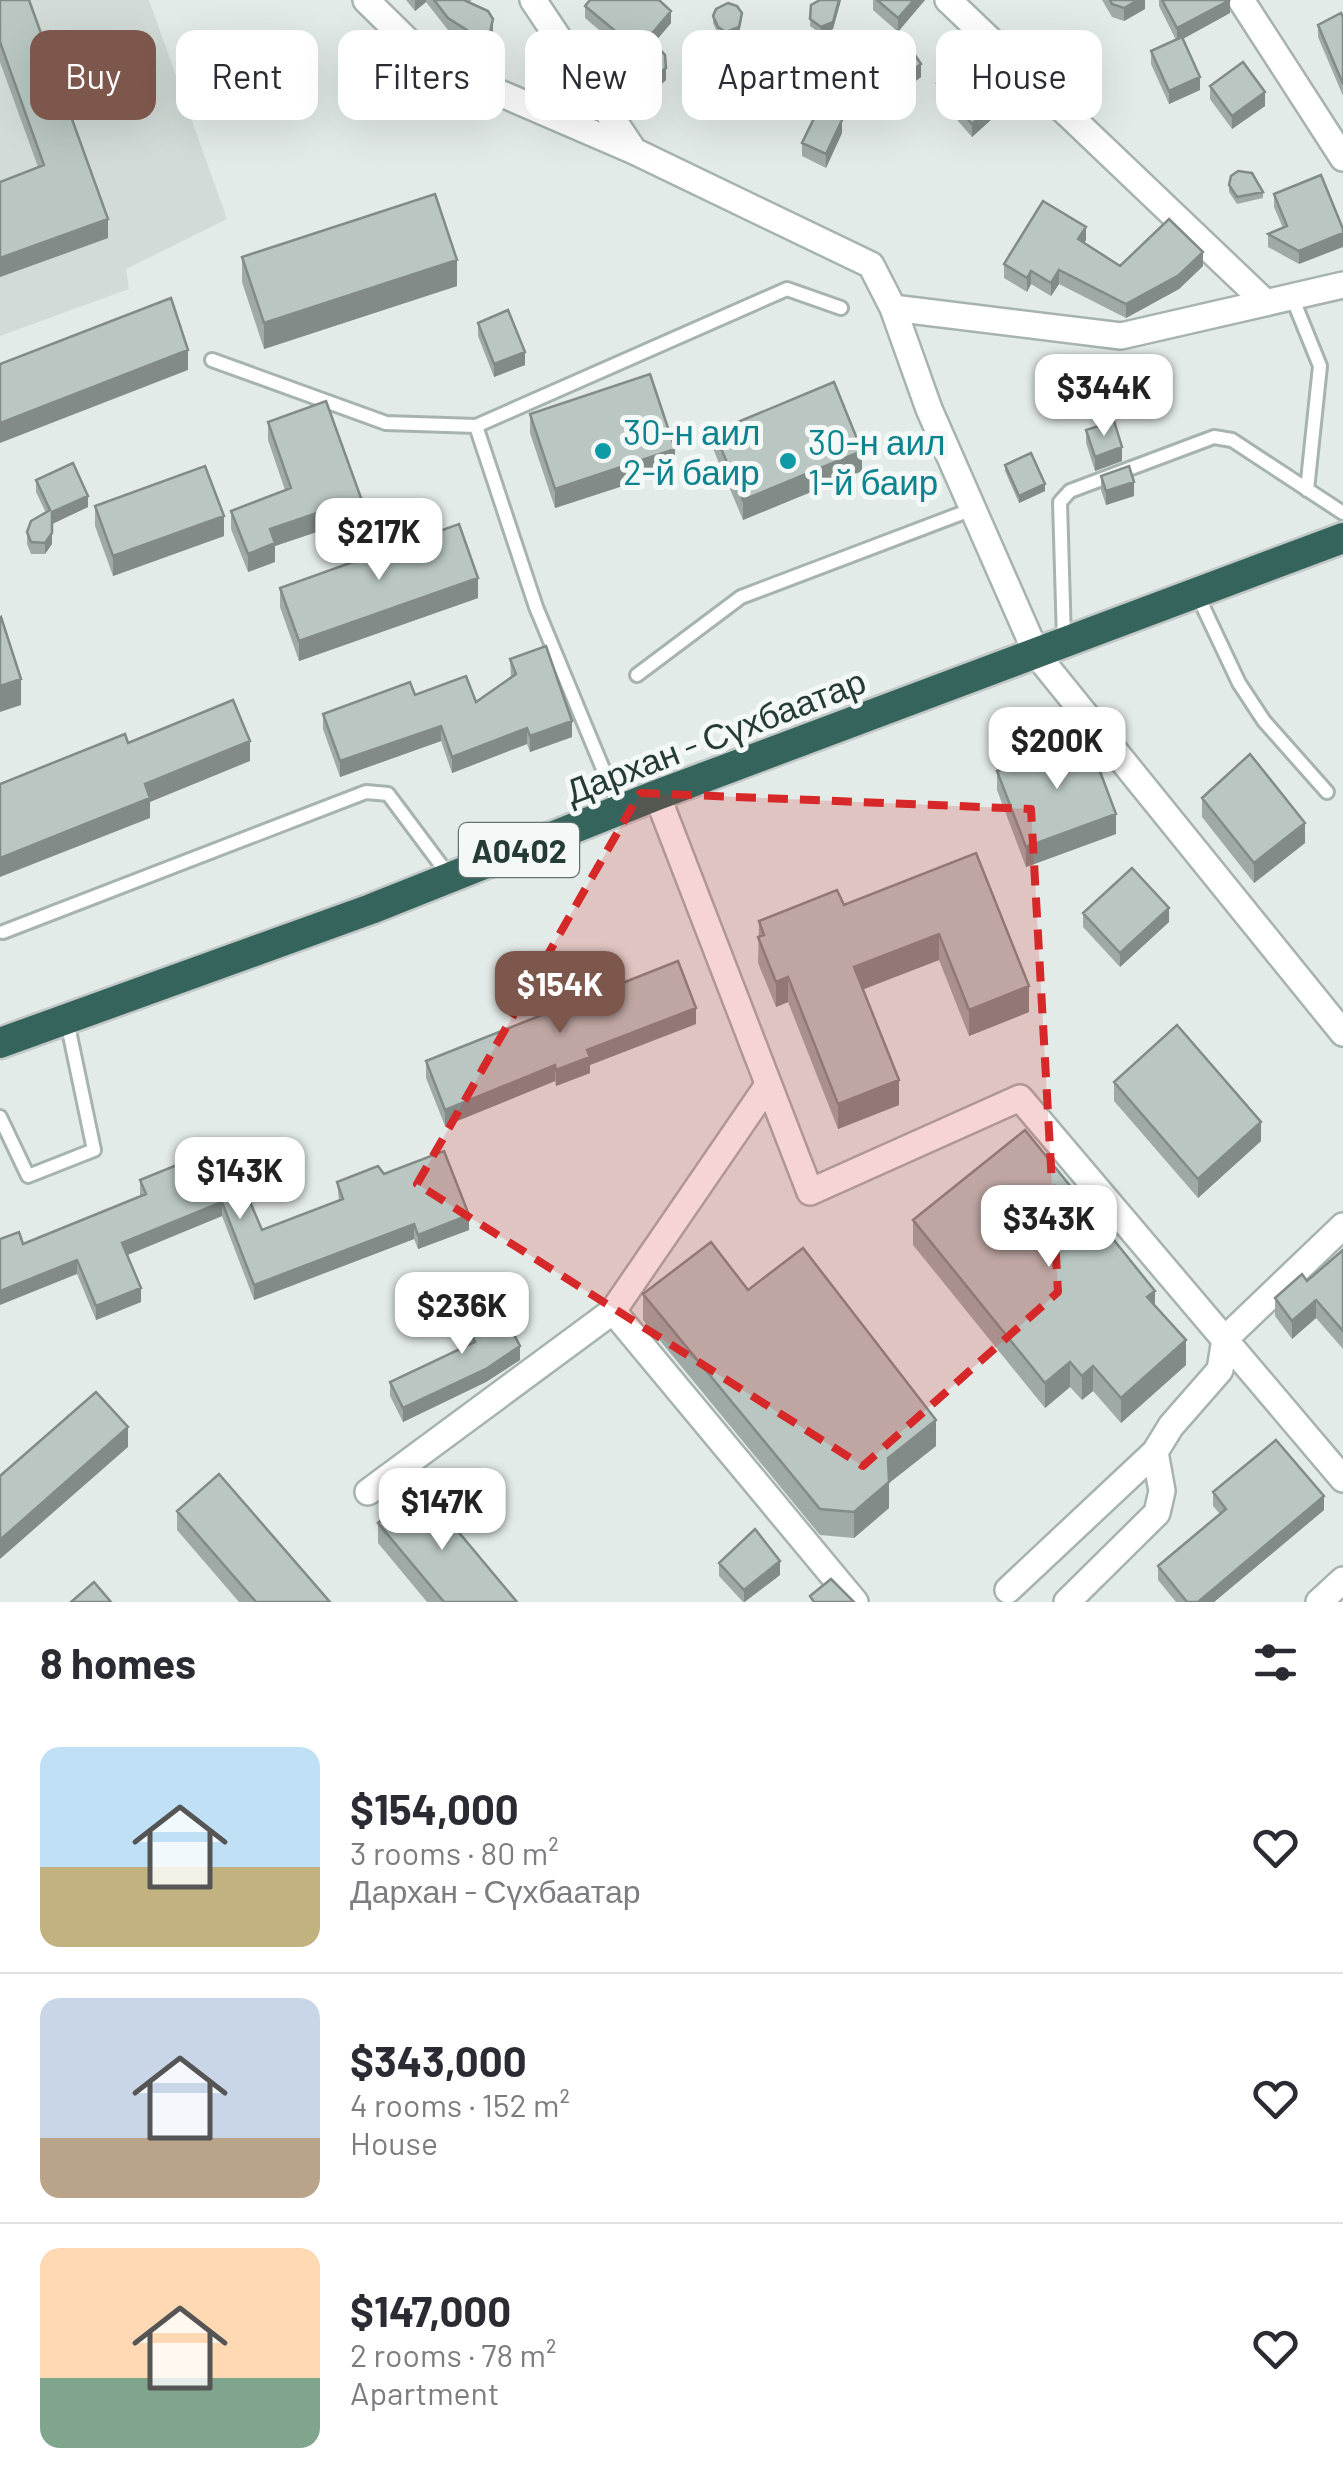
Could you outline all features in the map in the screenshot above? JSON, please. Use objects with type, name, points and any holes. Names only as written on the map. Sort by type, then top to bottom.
[{"type":"highway","name":"Дархан - Сүхбаатар","points":[[0,1042],[450,878],[657,795],[1343,538]]},
{"type":"street","points":[[366,0],[430,63],[634,151],[870,265],[893,308],[929,409],[973,509],[1050,650],[1343,1032]]},
{"type":"street","points":[[532,0],[634,151]]},
{"type":"street","points":[[948,0],[1266,303]]},
{"type":"street","points":[[1241,0],[1343,158]]},
{"type":"street","points":[[893,308],[1120,336],[1343,285]]},
{"type":"street","points":[[657,795],[810,1192],[1020,1098],[1343,1478]]},
{"type":"street","points":[[368,1492],[613,1311],[768,1084]]},
{"type":"street","points":[[1005,1598],[1156,1452],[1171,1426],[1220,1370],[1225,1340],[1343,1226]]},
{"type":"street","points":[[613,1311],[855,1602]]},
{"type":"street","points":[[1067,1602],[1158,1513],[1162,1491],[1156,1452]]},
{"type":"street","points":[[1319,1602],[1343,1580]]},
{"type":"lane","points":[[212,360],[386,423],[476,426],[787,289],[841,308]]},
{"type":"lane","points":[[1292,297],[1320,366],[1308,490]]},
{"type":"lane","points":[[476,426],[536,607],[620,810]]},
{"type":"lane","points":[[1050,650],[1060,502],[1070,492],[1214,437],[1232,440],[1343,513]]},
{"type":"lane","points":[[637,675],[741,597],[973,509]]},
{"type":"lane","points":[[1197,594],[1240,684],[1264,720],[1327,792]]},
{"type":"lane","points":[[3,932],[366,792],[388,794],[450,878]]},
{"type":"lane","points":[[0,1117],[28,1176],[94,1150],[66,1019]]},
{"type":"highlighted area","points":[[640,793],[1031,809],[1058,1292],[863,1466],[417,1184]]},
{"type":"shaded area","points":[[0,0],[149,0],[176,76],[176,120],[192,120],[227,219],[126,269],[129,289],[0,336]]},
{"type":"building","points":[[0,0],[29,0],[40,30],[30,30],[30,120],[72,120],[108,219],[0,258],[0,182],[44,165],[0,42]]},
{"type":"building","points":[[434,0],[464,0],[488,11],[493,19],[490,30],[467,30],[448,18]]},
{"type":"building","points":[[590,0],[659,0],[671,11],[655,30],[614,30],[585,6]]},
{"type":"building","points":[[820,0],[839,0],[833,22],[821,27],[810,19],[811,5]]},
{"type":"building","points":[[877,0],[914,0],[898,18]]},
{"type":"building","points":[[1110,0],[1138,0],[1124,8]]},
{"type":"building","points":[[1162,0],[1230,0],[1177,28]]},
{"type":"building","points":[[728,3],[737,6],[742,13],[739,27],[718,27],[713,16],[716,9]]},
{"type":"building","points":[[1341,13],[1343,17],[1343,84],[1318,25]]},
{"type":"building","points":[[1182,37],[1200,77],[1169,91],[1151,51]]},
{"type":"building","points":[[1243,62],[1265,92],[1232,116],[1210,86]]},
{"type":"building","points":[[813,120],[842,120],[826,154],[802,143]]},
{"type":"building","points":[[1238,171],[1252,173],[1263,192],[1237,197],[1229,185],[1231,176]]},
{"type":"building","points":[[1321,175],[1343,233],[1299,251],[1268,234],[1287,226],[1274,194]]},
{"type":"building","points":[[435,194],[457,260],[264,323],[242,257]]},
{"type":"building","points":[[1043,201],[1086,227],[1078,239],[1120,266],[1169,219],[1203,252],[1179,275],[1126,304],[1059,270],[1051,283],[1031,271],[1027,278],[1004,264]]},
{"type":"building","points":[[171,298],[188,350],[0,423],[0,364]]},
{"type":"building","points":[[508,310],[525,352],[494,364],[478,323]]},
{"type":"building","name":"30-н аил 2-й баир","points":[[650,374],[675,449],[555,489],[530,414]]},
{"type":"building","name":"30-н аил 1-й баир","points":[[834,382],[862,451],[743,500],[714,432]]},
{"type":"building","points":[[326,401],[361,498],[270,529],[275,543],[248,554],[231,511],[291,488],[268,422]]},
{"type":"building","points":[[1114,421],[1122,447],[1095,457],[1086,430]]},
{"type":"building","points":[[1031,453],[1045,484],[1019,496],[1005,465]]},
{"type":"building","points":[[73,463],[88,496],[52,512],[52,533],[45,543],[31,542],[27,532],[31,521],[50,510],[36,480]]},
{"type":"building","points":[[205,466],[224,516],[113,556],[95,506]]},
{"type":"building","points":[[1129,466],[1134,482],[1106,491],[1101,476]]},
{"type":"building","points":[[459,524],[478,578],[299,641],[280,588]]},
{"type":"building","points":[[0,618],[21,679],[0,686]]},
{"type":"building","points":[[546,646],[572,721],[530,736],[527,728],[452,757],[441,726],[340,761],[323,714],[410,682],[415,695],[466,676],[476,702],[516,674],[510,659]]},
{"type":"building","points":[[233,700],[250,741],[145,784],[150,798],[0,858],[0,784],[125,734],[128,743]]},
{"type":"building","points":[[1087,737],[1116,814],[1026,847],[997,771]]},
{"type":"building","points":[[1250,754],[1305,823],[1254,863],[1202,798]]},
{"type":"building","points":[[976,853],[1029,986],[969,1010],[939,934],[854,967],[899,1080],[838,1104],[788,977],[776,982],[758,937],[764,935],[759,921],[837,890],[844,905]]},
{"type":"building","points":[[1132,868],[1169,908],[1120,953],[1083,913]]},
{"type":"building","points":[[678,961],[696,1008],[587,1050],[590,1057],[556,1070],[555,1065],[445,1110],[426,1061]]},
{"type":"building","points":[[1177,1025],[1261,1122],[1198,1179],[1114,1082]]},
{"type":"building","points":[[1025,1130],[1155,1291],[1147,1297],[1186,1340],[1121,1398],[1093,1366],[1082,1376],[1070,1362],[1045,1383],[913,1220]]},
{"type":"building","points":[[226,1145],[262,1230],[343,1199],[337,1182],[378,1166],[384,1174],[444,1151],[469,1215],[418,1235],[414,1224],[254,1285],[222,1202],[122,1243],[141,1288],[96,1306],[77,1260],[0,1291],[0,1239],[19,1232],[23,1244],[146,1194],[140,1180]]},
{"type":"building","points":[[711,1242],[748,1290],[803,1248],[936,1420],[888,1458],[889,1482],[854,1512],[820,1509],[643,1294]]},
{"type":"building","points":[[1343,1250],[1343,1331],[1316,1300],[1292,1321],[1275,1298],[1302,1274],[1307,1281]]},
{"type":"building","points":[[496,1300],[520,1346],[486,1369],[403,1408],[390,1382],[475,1342],[462,1317]]},
{"type":"building","points":[[96,1392],[128,1427],[0,1540],[0,1476]]},
{"type":"building","points":[[1276,1440],[1324,1496],[1198,1602],[1187,1602],[1158,1566],[1226,1509],[1213,1492]]},
{"type":"building","points":[[219,1474],[330,1602],[256,1602],[177,1511]]},
{"type":"building","points":[[421,1487],[517,1602],[444,1602],[378,1523]]},
{"type":"building","points":[[755,1529],[780,1561],[744,1590],[719,1563]]},
{"type":"building","points":[[831,1579],[854,1602],[814,1602],[810,1596]]},
{"type":"building","points":[[94,1582],[111,1602],[71,1602]]},
{"type":"place","name":"30-н аил 2-й баир","points":[[603,451]]},
{"type":"place","name":"30-н аил 1-й баир","points":[[788,461]]}]
